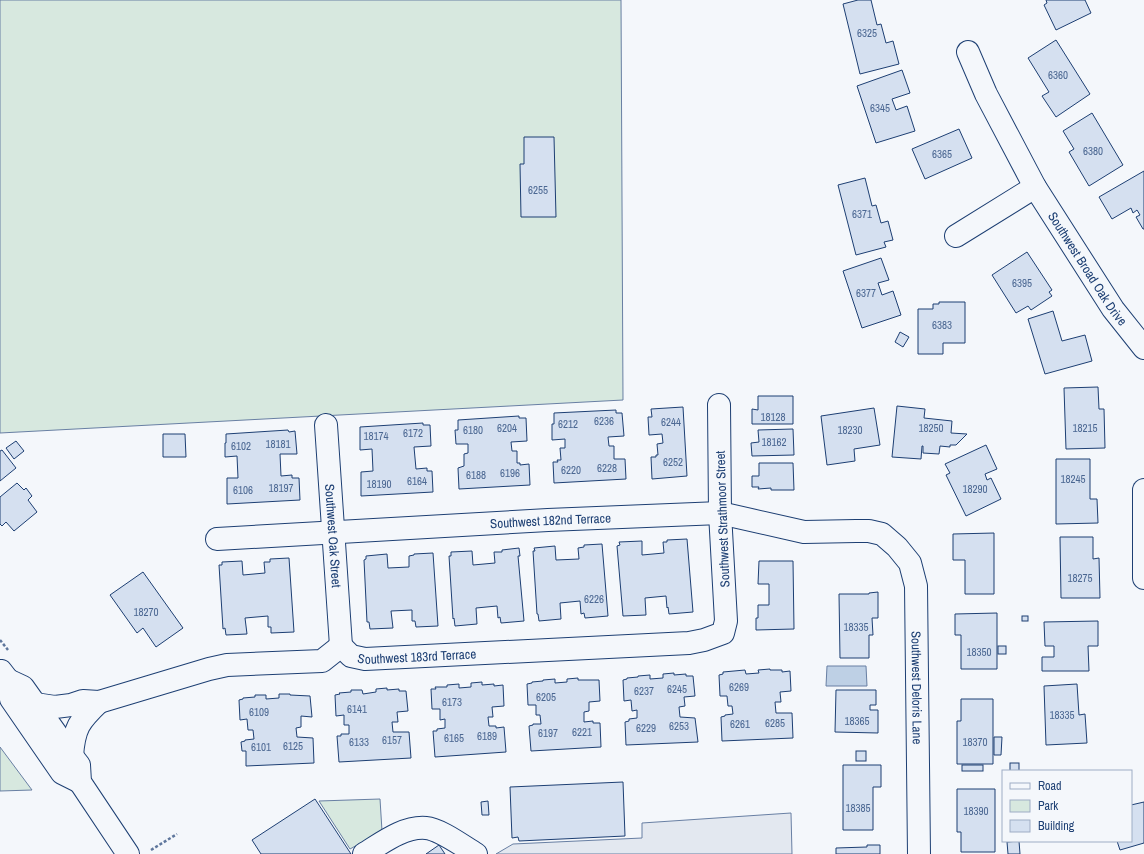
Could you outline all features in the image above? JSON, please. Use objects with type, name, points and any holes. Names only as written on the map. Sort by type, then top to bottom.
[{"type":"street","name":"Southwest Broad Oak Drive","points":[[968,52],[986,94],[1035,187],[1113,309],[1144,348]]},
{"type":"street","points":[[956,236],[1035,187]]},
{"type":"street","name":"Southwest Strathmoor Street","points":[[719,405],[720,513],[726,621],[723,633]]},
{"type":"street","name":"Southwest Oak Street","points":[[326,425],[341,646]]},
{"type":"street","points":[[1144,490],[1144,578]]},
{"type":"street","name":"Southwest 182nd Terrace","points":[[217,539],[548,520],[720,513],[804,532],[869,531],[882,534]]},
{"type":"street","name":"Southwest Deloris Lane","points":[[882,534],[897,547],[910,563],[916,586],[919,854]]},
{"type":"street","name":"Southwest 183rd Terrace","points":[[35,704],[55,707],[71,705],[83,701],[99,702],[227,665],[322,661],[341,646],[351,656],[365,659],[689,643],[704,640],[723,633]]},
{"type":"street","points":[[4,674],[23,687],[79,765],[80,782]]},
{"type":"street","points":[[4,674],[11,699],[62,773],[80,782],[128,854]]},
{"type":"street","name":"Southwest 183rd Terrace","points":[[72,756],[76,729],[82,718],[99,702]]},
{"type":"street","points":[[364,854],[393,836],[413,829],[427,828],[439,832],[476,854]]},
{"type":"path","points":[[151,850],[177,834]]},
{"type":"green space","points":[[0,0],[621,0],[623,400],[0,433]]},
{"type":"green space","points":[[0,747],[32,790],[0,791]]},
{"type":"green space","points":[[380,799],[382,831],[350,849],[319,801]]},
{"type":"shaded area","points":[[791,813],[792,854],[496,854],[513,844],[642,838],[642,823]]},
{"type":"water","points":[[827,666],[866,666],[867,686],[826,686]]},
{"type":"building","points":[[858,0],[871,0],[877,25],[881,24],[886,43],[893,41],[899,64],[860,74],[843,4]]},
{"type":"building","points":[[1046,0],[1085,0],[1091,13],[1056,30],[1044,5],[1047,3]]},
{"type":"building","points":[[1056,40],[1090,94],[1056,117],[1042,96],[1049,92],[1028,58]]},
{"type":"building","points":[[902,70],[910,93],[892,99],[896,110],[907,106],[915,131],[876,143],[857,86]]},
{"type":"building","points":[[1092,113],[1123,165],[1089,186],[1069,152],[1074,149],[1063,131]]},
{"type":"building","points":[[959,129],[972,158],[925,179],[912,149]]},
{"type":"building","points":[[524,137],[554,137],[556,217],[521,217],[520,164],[524,164]]},
{"type":"building","points":[[1144,171],[1143,229],[1136,217],[1140,215],[1137,210],[1133,213],[1131,208],[1112,219],[1099,197]]},
{"type":"building","points":[[865,178],[872,206],[876,205],[881,223],[888,221],[893,240],[884,242],[886,247],[856,255],[838,185]]},
{"type":"building","points":[[1027,252],[1052,290],[1049,292],[1052,296],[1031,310],[1028,306],[1016,313],[992,275]]},
{"type":"building","points":[[881,258],[889,280],[878,283],[882,295],[893,291],[901,315],[862,328],[843,271]]},
{"type":"building","points":[[939,302],[965,302],[965,343],[943,343],[943,354],[918,354],[918,309],[933,309],[933,304],[939,304]]},
{"type":"building","points":[[1053,311],[1062,341],[1085,335],[1092,361],[1045,374],[1028,319]]},
{"type":"building","points":[[900,332],[909,337],[903,347],[895,342]]},
{"type":"building","points":[[1098,387],[1099,409],[1104,409],[1105,448],[1066,449],[1064,388]]},
{"type":"building","points":[[758,396],[793,396],[793,424],[752,424],[752,409],[758,410]]},
{"type":"building","points":[[897,406],[925,409],[924,418],[952,421],[951,433],[967,434],[956,445],[950,445],[950,447],[940,446],[939,454],[923,453],[922,446],[921,459],[892,457]]},
{"type":"building","points":[[683,407],[687,476],[652,479],[651,457],[656,457],[656,455],[658,455],[657,444],[663,443],[662,434],[649,435],[648,417],[652,417],[651,409]]},
{"type":"building","points":[[874,408],[880,445],[854,449],[855,461],[827,465],[821,416]]},
{"type":"building","points":[[616,410],[616,413],[622,413],[624,436],[608,437],[609,446],[614,446],[614,459],[625,459],[626,479],[554,483],[553,462],[558,462],[557,460],[561,460],[560,448],[565,448],[565,439],[552,440],[554,413]]},
{"type":"building","points":[[519,416],[519,418],[526,418],[527,441],[511,442],[512,451],[517,451],[517,463],[520,463],[520,465],[529,464],[530,485],[459,489],[458,468],[464,466],[464,454],[468,453],[468,444],[456,444],[455,430],[458,430],[458,420]]},
{"type":"building","points":[[423,423],[423,425],[430,425],[431,446],[414,447],[416,469],[427,468],[427,471],[432,471],[433,492],[361,496],[361,472],[373,471],[372,449],[360,450],[360,427]]},
{"type":"building","points":[[793,429],[794,455],[752,456],[751,443],[759,442],[758,430]]},
{"type":"building","points":[[288,430],[289,432],[295,431],[297,454],[280,454],[281,476],[292,475],[292,478],[299,478],[300,500],[227,504],[227,478],[238,478],[237,456],[225,457],[226,434]]},
{"type":"building","points":[[163,434],[185,434],[186,457],[163,457]]},
{"type":"building","points":[[16,441],[24,451],[14,459],[6,448]]},
{"type":"building","points":[[986,445],[997,469],[985,474],[987,480],[991,478],[1001,499],[966,516],[946,475],[950,473],[945,464]]},
{"type":"building","points":[[2,450],[16,468],[0,481],[0,451]]},
{"type":"building","points":[[1056,459],[1090,459],[1090,499],[1097,499],[1098,523],[1056,524]]},
{"type":"building","points":[[759,463],[793,463],[794,490],[771,490],[771,488],[758,489],[759,487],[752,487],[752,476],[759,476]]},
{"type":"building","points":[[17,483],[24,490],[26,488],[32,496],[28,500],[37,512],[14,531],[6,522],[2,526],[0,524],[0,497]]},
{"type":"building","points":[[994,533],[994,594],[965,594],[965,560],[953,560],[953,534]]},
{"type":"building","points":[[1060,537],[1093,537],[1093,559],[1099,558],[1100,598],[1061,598]]},
{"type":"building","points":[[687,539],[693,612],[669,614],[666,596],[645,598],[646,615],[623,616],[617,546],[620,545],[619,542],[642,541],[642,555],[664,553],[663,542],[667,542],[667,540]]},
{"type":"building","points":[[602,544],[608,616],[585,618],[584,613],[581,614],[580,601],[560,603],[561,619],[539,621],[537,614],[534,548],[555,546],[556,560],[579,559],[578,548],[584,547],[584,545]]},
{"type":"building","points":[[519,548],[520,556],[518,556],[524,621],[501,623],[500,617],[498,618],[497,606],[476,608],[477,624],[455,626],[454,618],[453,619],[449,556],[451,556],[451,552],[472,551],[473,565],[495,563],[494,552],[502,552],[502,550]]},
{"type":"building","points":[[433,553],[438,626],[416,627],[415,621],[412,621],[412,610],[391,611],[393,628],[370,629],[369,622],[367,622],[364,560],[366,559],[366,556],[387,554],[388,568],[409,567],[409,556],[414,554]]},
{"type":"building","points":[[289,558],[294,632],[271,633],[271,627],[268,627],[268,616],[245,618],[247,634],[226,635],[225,628],[223,629],[219,565],[222,565],[222,562],[242,561],[243,575],[265,573],[264,562],[270,562],[270,559]]},
{"type":"building","points":[[759,561],[793,561],[794,629],[756,630],[758,605],[769,605],[769,584],[758,584]]},
{"type":"building","points":[[143,572],[183,628],[156,647],[143,628],[137,633],[110,595]]},
{"type":"building","points":[[878,592],[878,618],[872,618],[873,635],[869,635],[869,658],[840,658],[839,594],[869,594]]},
{"type":"building","points":[[997,613],[997,669],[961,669],[961,635],[955,635],[955,614]]},
{"type":"building","points":[[1022,616],[1028,616],[1028,621],[1022,621]]},
{"type":"building","points":[[1098,621],[1098,646],[1088,646],[1089,671],[1042,671],[1042,657],[1054,657],[1054,646],[1045,646],[1044,622]]},
{"type":"building","points":[[998,646],[1006,646],[1006,654],[998,654]]},
{"type":"building","points":[[745,670],[746,674],[759,673],[758,670],[782,670],[782,672],[790,671],[791,691],[780,692],[781,702],[775,702],[776,713],[792,713],[793,738],[722,741],[721,717],[733,714],[732,706],[728,706],[727,696],[720,696],[719,675],[723,674],[723,672]]},
{"type":"building","points":[[674,673],[674,675],[686,674],[686,676],[693,676],[695,696],[684,697],[685,706],[679,707],[680,717],[695,718],[698,742],[626,745],[625,722],[629,721],[629,719],[637,718],[637,710],[632,711],[631,700],[624,701],[623,680],[627,678],[650,675],[650,679],[663,678],[663,674]]},
{"type":"building","points":[[578,678],[578,680],[599,680],[600,701],[589,702],[589,711],[584,712],[584,722],[593,721],[593,723],[600,723],[601,747],[531,751],[529,726],[533,724],[541,724],[540,715],[536,715],[536,705],[528,705],[527,684],[555,679],[555,683],[567,682],[567,679]]},
{"type":"building","points":[[482,682],[482,685],[503,685],[504,706],[492,707],[493,717],[488,717],[489,726],[496,726],[496,728],[504,727],[506,752],[435,757],[433,731],[445,728],[445,719],[440,720],[440,709],[432,709],[431,689],[436,689],[435,687],[447,687],[447,685],[459,684],[459,688],[471,687],[471,683]]},
{"type":"building","points":[[1077,684],[1079,715],[1085,714],[1087,743],[1046,745],[1044,686]]},
{"type":"building","points":[[387,688],[387,690],[399,689],[399,691],[406,691],[408,711],[397,712],[398,722],[392,722],[393,732],[409,732],[411,758],[339,762],[337,736],[341,736],[341,734],[349,734],[349,725],[344,725],[344,715],[336,716],[335,695],[340,694],[339,693],[351,692],[351,690],[362,690],[363,694],[376,692],[376,689]]},
{"type":"building","points":[[836,690],[876,690],[876,705],[870,705],[870,710],[878,710],[878,733],[835,732]]},
{"type":"building","points":[[279,694],[310,696],[312,717],[301,716],[301,727],[296,728],[297,737],[313,738],[314,763],[246,766],[246,751],[242,751],[241,742],[254,739],[253,730],[248,730],[247,719],[240,720],[239,700],[243,698],[255,697],[255,695],[266,695],[266,699],[279,698]]},
{"type":"building","points":[[961,699],[993,699],[993,764],[957,764],[957,721],[961,721]]},
{"type":"building","points":[[994,737],[1002,737],[1001,755],[994,755]]},
{"type":"building","points":[[856,751],[866,751],[866,761],[856,761]]},
{"type":"building","points":[[1010,763],[1019,763],[1019,770],[1010,770]]},
{"type":"building","points":[[843,765],[881,765],[881,787],[873,787],[873,830],[843,830]]},
{"type":"building","points":[[962,765],[983,765],[983,771],[962,771]]},
{"type":"building","points":[[623,782],[625,836],[519,841],[518,837],[512,838],[510,787]]},
{"type":"building","points":[[957,789],[995,789],[995,852],[961,852],[961,832],[957,832]]},
{"type":"building","points":[[315,799],[351,854],[261,854],[252,840]]},
{"type":"building","points":[[488,801],[489,815],[482,815],[481,802]]},
{"type":"building","points":[[1144,802],[1144,843],[1120,850],[1117,842],[1132,842],[1132,805]]},
{"type":"building","points":[[1007,842],[1019,842],[1020,854],[1008,854]]},
{"type":"building","points":[[439,845],[445,854],[426,854]]},
{"type":"building","points":[[867,845],[880,845],[880,854],[836,854],[836,848],[867,847]]}]
